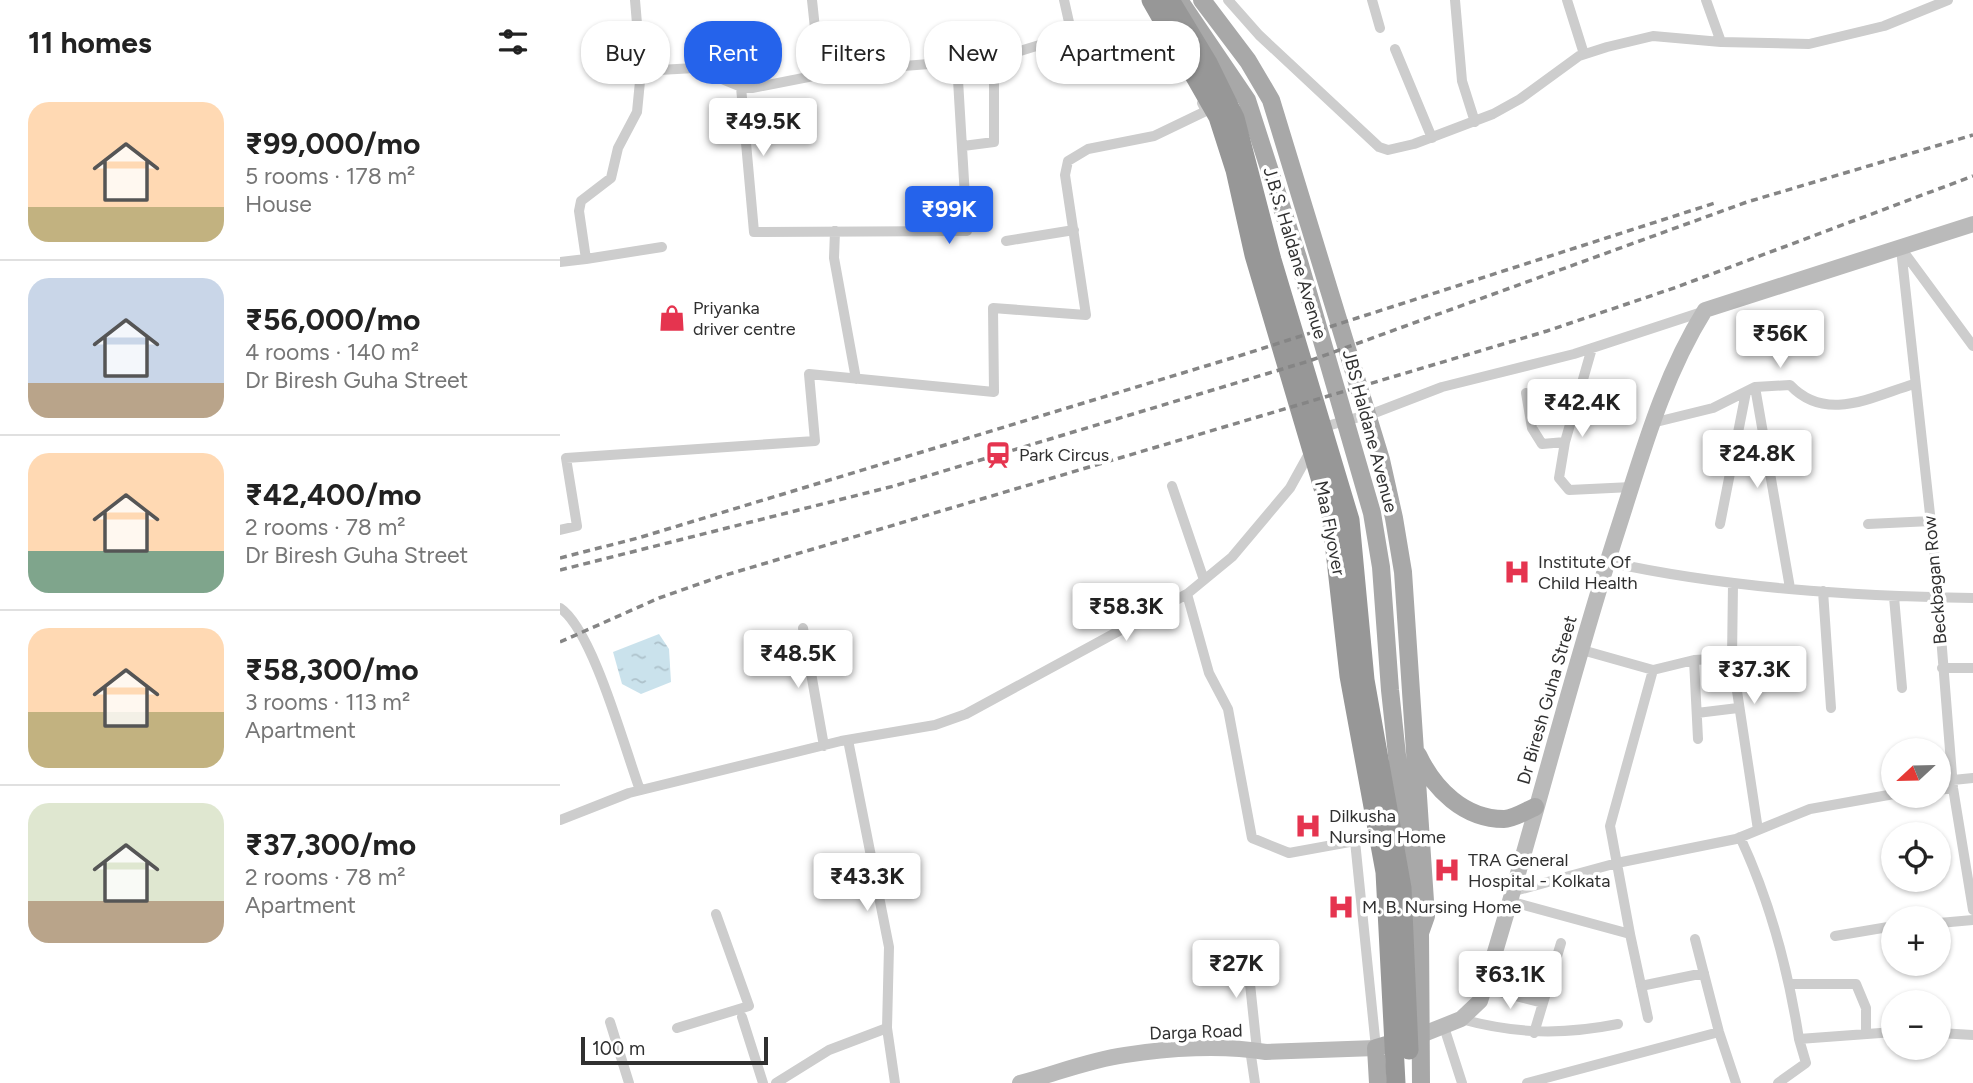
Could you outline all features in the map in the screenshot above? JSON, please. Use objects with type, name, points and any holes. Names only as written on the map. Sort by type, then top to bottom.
[{"type":"highway","name":"Maa Flyover","points":[[1152,0],[1218,117],[1235,170],[1261,279],[1331,515],[1349,676],[1385,872],[1396,1083]]},
{"type":"highway","name":"Maa Flyover","points":[[1170,0],[1208,63],[1235,118],[1272,260],[1350,520],[1365,680],[1402,888],[1409,1009],[1409,1083]]},
{"type":"main road","name":"J.B.S. Haldane Avenue","points":[[1179,0],[1247,100],[1298,258],[1372,513],[1381,567],[1390,690]]},
{"type":"main road","name":"JBS Haldane Avenue","points":[[1202,0],[1265,86],[1284,137],[1381,460],[1403,572],[1426,916],[1420,933]]},
{"type":"main road","points":[[1705,310],[1973,224]]},
{"type":"main road","name":"Dr Biresh Guha Street","points":[[1421,1035],[1461,1019],[1474,1010],[1484,988],[1535,807],[1652,423],[1682,347],[1705,310]]},
{"type":"main road","name":"JBS Haldane Avenue","points":[[1390,690],[1414,913],[1420,933],[1421,1083]]},
{"type":"main road","points":[[1415,749],[1445,796],[1471,812],[1505,819],[1535,807]]},
{"type":"main road","points":[[1378,1083],[1376,1048],[1421,1035]]},
{"type":"main road","name":"Darga Road","points":[[1020,1083],[1043,1080],[1124,1055],[1376,1048]]},
{"type":"street","points":[[635,0],[637,21]]},
{"type":"street","points":[[812,0],[814,21]]},
{"type":"street","points":[[1022,50],[1071,31],[1064,0]]},
{"type":"street","points":[[560,530],[577,526],[566,458],[815,442],[809,374],[994,392],[993,308],[1086,316],[1065,175],[1068,161],[1088,149],[1154,136],[1206,111],[1143,0]]},
{"type":"street","points":[[1227,0],[1259,35],[1379,147],[1397,148],[1475,122],[1520,99],[1558,68],[1584,54],[1653,36],[1721,42],[1809,44],[1840,39],[1884,26],[1948,0]]},
{"type":"street","points":[[1372,0],[1380,29]]},
{"type":"street","points":[[1455,0],[1462,81],[1475,122]]},
{"type":"street","points":[[1567,0],[1584,54]]},
{"type":"street","points":[[1706,0],[1721,42]]},
{"type":"street","points":[[1395,49],[1432,138]]},
{"type":"street","points":[[670,69],[695,68],[752,89],[796,81]]},
{"type":"street","points":[[586,259],[579,211],[581,201],[586,194],[611,178],[618,148],[637,112],[640,84]]},
{"type":"street","points":[[741,87],[754,232],[967,231],[958,84]]},
{"type":"street","points":[[963,146],[995,142],[994,84]]},
{"type":"street","points":[[1006,242],[1074,230]]},
{"type":"street","points":[[835,231],[834,258],[856,379]]},
{"type":"street","points":[[560,262],[662,247]]},
{"type":"street","points":[[1901,249],[1973,346]]},
{"type":"street","name":"Beckbagan Row","points":[[1901,249],[1939,598],[1942,668],[1953,784],[1973,910]]},
{"type":"street","points":[[560,820],[640,790],[848,740],[940,724],[966,714],[1187,594],[1231,557],[1290,488],[1327,426],[1377,412],[1442,387],[1592,348],[1705,310]]},
{"type":"street","points":[[1592,348],[1565,442],[1559,478],[1569,490],[1632,486]]},
{"type":"street","points":[[1652,423],[1713,408],[1751,389],[1790,385],[1803,399],[1835,407],[1914,384]]},
{"type":"street","points":[[1720,524],[1751,389]]},
{"type":"street","points":[[1751,389],[1790,588]]},
{"type":"street","points":[[1526,393],[1536,438],[1542,444],[1565,442]]},
{"type":"street","points":[[1172,486],[1204,580]]},
{"type":"street","points":[[1868,524],[1931,521]]},
{"type":"street","points":[[1608,562],[1733,584],[1894,597],[1973,598]]},
{"type":"street","points":[[1733,584],[1732,657],[1758,830]]},
{"type":"street","points":[[1823,591],[1831,708]]},
{"type":"street","points":[[1187,594],[1209,674],[1228,709],[1252,838],[1289,853],[1355,841],[1376,1048]]},
{"type":"street","points":[[1894,597],[1902,688]]},
{"type":"street","points":[[560,608],[567,613],[586,640],[640,790]]},
{"type":"street","points":[[803,628],[824,746]]},
{"type":"street","points":[[1582,650],[1653,670],[1694,660],[1732,657]]},
{"type":"street","points":[[1694,660],[1698,739]]},
{"type":"street","points":[[1942,668],[1973,668]]},
{"type":"street","points":[[1648,1018],[1610,826],[1614,803],[1653,670]]},
{"type":"street","points":[[1697,713],[1738,708]]},
{"type":"street","points":[[848,740],[889,947],[887,1028],[895,1083]]},
{"type":"street","points":[[1953,784],[1973,778]]},
{"type":"street","points":[[1510,897],[1617,863],[1740,837],[1810,809],[1881,796]]},
{"type":"street","points":[[1740,837],[1763,885],[1790,984],[1799,1039],[1807,1063],[1783,1082]]},
{"type":"street","points":[[1510,897],[1630,934]]},
{"type":"street","points":[[677,1028],[748,1006],[716,914]]},
{"type":"street","points":[[1951,922],[1973,920]]},
{"type":"street","points":[[1835,936],[1881,928]]},
{"type":"street","points":[[1695,939],[1718,1032],[1736,1083]]},
{"type":"street","points":[[1534,1033],[1561,943]]},
{"type":"street","points":[[1246,946],[1255,1083]]},
{"type":"street","points":[[1641,986],[1703,974]]},
{"type":"street","points":[[1790,984],[1856,984],[1866,1008],[1866,1033]]},
{"type":"street","points":[[1484,988],[1543,1003]]},
{"type":"street","points":[[741,1017],[763,1083]]},
{"type":"street","points":[[1461,1019],[1498,1029],[1534,1033],[1589,1030],[1618,1024]]},
{"type":"street","points":[[610,1022],[629,1083]]},
{"type":"street","points":[[1444,1027],[1462,1083]]},
{"type":"street","points":[[776,1083],[829,1050],[887,1028]]},
{"type":"street","points":[[1527,1083],[1718,1032]]},
{"type":"street","points":[[1799,1039],[1881,1032]]},
{"type":"street","points":[[1951,1034],[1973,1035]]},
{"type":"water","points":[[659,634],[669,649],[671,682],[641,694],[622,684],[613,652]]},
{"type":"railway","points":[[560,570],[894,486],[1309,361],[1747,202],[1973,135]]},
{"type":"railway","points":[[560,642],[659,598],[719,577],[1547,331],[1677,287],[1973,176]]},
{"type":"railway","points":[[560,558],[638,538],[1242,355],[1715,203]]},
{"type":"place","name":"Priyanka driver centre","points":[[672,318]]},
{"type":"place","name":"Park Circus","points":[[998,455]]},
{"type":"place","name":"Institute Of Child Health","points":[[1517,572]]},
{"type":"place","name":"Dilkusha Nursing Home","points":[[1308,826]]},
{"type":"place","name":"TRA General Hospital - Kolkata","points":[[1447,870]]},
{"type":"place","name":"M. B. Nursing Home","points":[[1341,907]]}]
